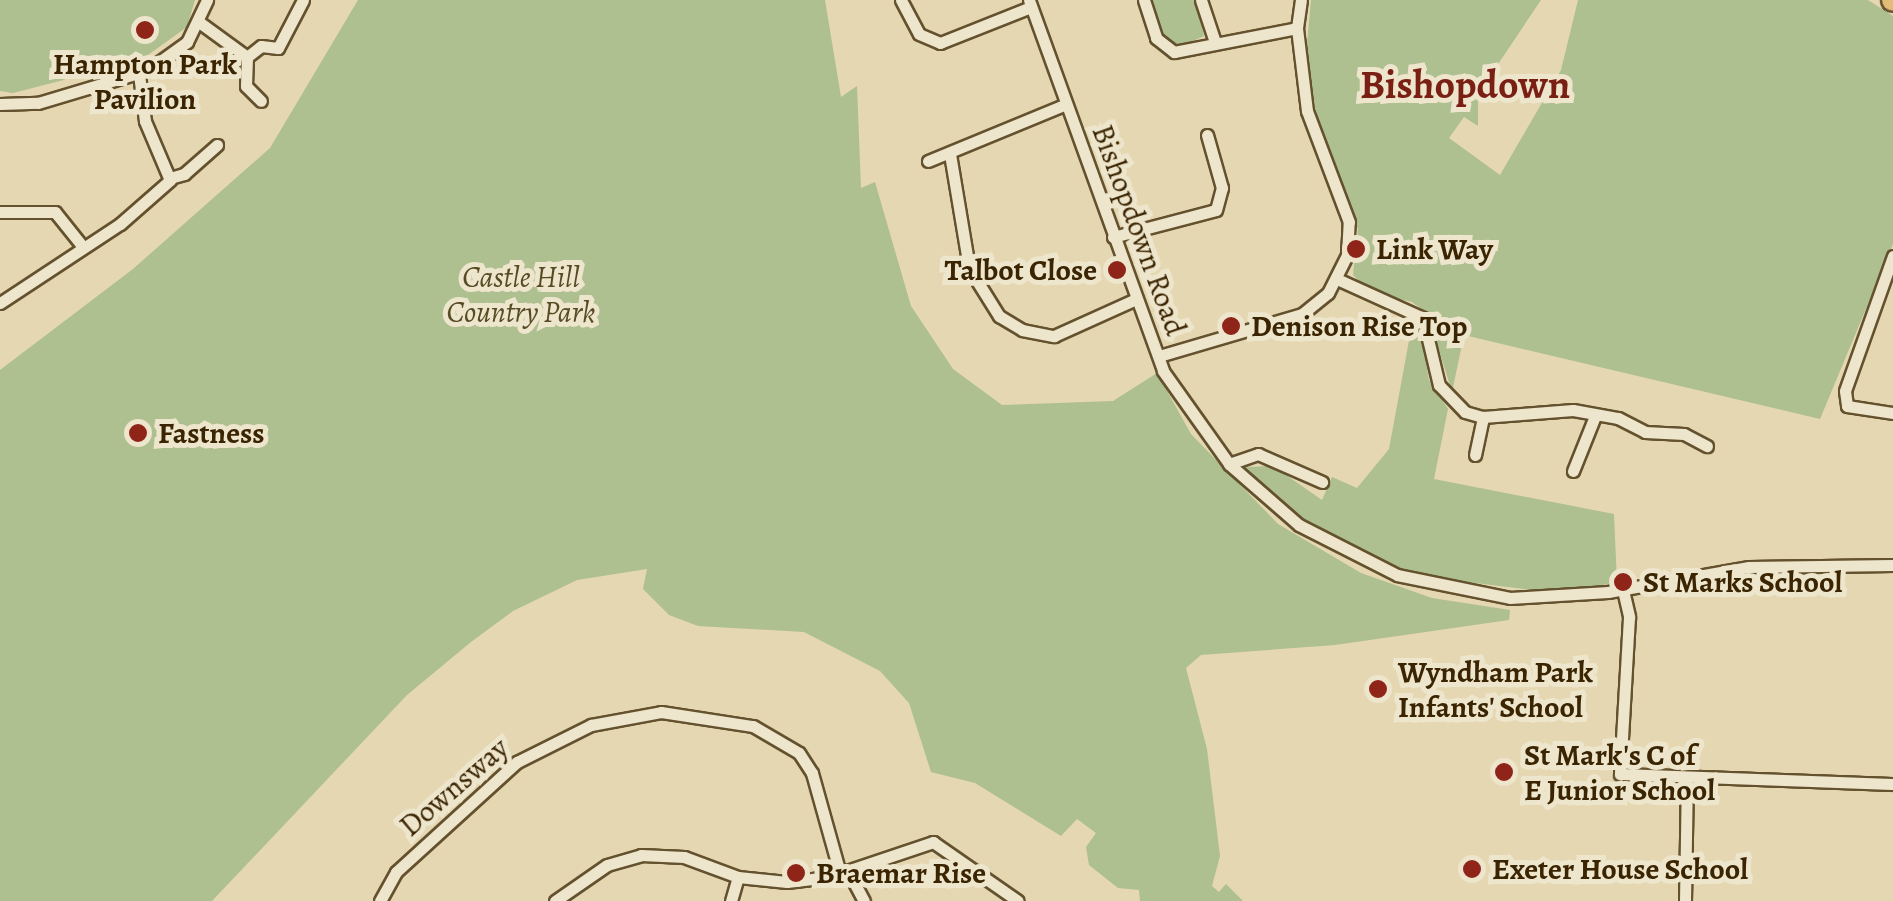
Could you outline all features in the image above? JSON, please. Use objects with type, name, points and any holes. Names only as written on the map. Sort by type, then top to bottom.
[{"type":"street","points":[[0,104],[38,103],[139,74],[174,53],[199,22],[207,0]]},
{"type":"street","points":[[261,101],[246,86],[247,57],[261,46],[284,51],[303,0]]},
{"type":"street","points":[[901,0],[919,34],[940,43],[1030,3]]},
{"type":"street","points":[[1144,0],[1164,49],[1178,52],[1297,28]]},
{"type":"street","points":[[1202,0],[1214,42]]},
{"type":"street","points":[[1159,356],[1286,321],[1315,306],[1338,278],[1350,227],[1312,133],[1297,28],[1300,0]]},
{"type":"street","name":"Bishopdown Road","points":[[1030,3],[1136,299],[1181,400],[1229,464],[1318,538],[1432,586],[1530,598],[1623,590],[1749,567],[1893,565]]},
{"type":"street","points":[[199,22],[247,57]]},
{"type":"street","points":[[139,74],[144,120],[170,178]]},
{"type":"street","points":[[928,161],[1066,104]]},
{"type":"street","points":[[1113,237],[1216,210],[1222,188],[1207,135]]},
{"type":"street","points":[[0,302],[125,221],[170,178],[217,145]]},
{"type":"street","points":[[950,154],[969,268],[1000,316],[1022,330],[1054,336],[1136,299]]},
{"type":"street","points":[[0,212],[54,212],[83,247]]},
{"type":"street","points":[[1893,256],[1845,391],[1847,406],[1893,413]]},
{"type":"street","points":[[1338,278],[1423,318],[1444,392],[1456,406],[1483,417],[1553,408],[1618,418],[1644,432],[1684,434],[1707,446]]},
{"type":"street","points":[[1573,471],[1595,416]]},
{"type":"street","points":[[1475,455],[1483,417]]},
{"type":"street","points":[[1229,464],[1258,454],[1322,482]]},
{"type":"street","points":[[1623,590],[1629,617],[1620,774],[1893,784]]},
{"type":"street","name":"Downsway","points":[[380,901],[396,872],[516,762],[591,725],[661,712],[753,726],[799,753],[812,772],[844,872],[864,901]]},
{"type":"street","points":[[1684,901],[1687,778]]},
{"type":"street","points":[[554,901],[607,865],[641,856],[684,857],[738,877],[786,882],[844,872],[937,842],[1018,901]]},
{"type":"street","points":[[731,901],[738,877]]},
{"type":"green space","points":[[0,0],[195,0],[187,27],[141,60],[13,93],[0,91]]},
{"type":"green space","name":"Castle Hill Country Park","points":[[358,0],[825,0],[841,97],[857,86],[861,188],[875,182],[911,306],[953,369],[1002,405],[1113,401],[1157,373],[1191,434],[1278,524],[1361,573],[1432,598],[1510,610],[1509,620],[1335,645],[1201,655],[1186,668],[1207,749],[1220,856],[1212,886],[1219,892],[1226,884],[1243,901],[1140,901],[1139,890],[1118,888],[1089,865],[1086,847],[1096,833],[1077,819],[1061,836],[975,783],[931,772],[909,703],[880,671],[804,632],[698,626],[669,615],[643,589],[647,569],[577,580],[513,611],[471,642],[407,695],[212,901],[0,901],[0,370],[133,269],[270,148]]},
{"type":"green space","points":[[1147,0],[1196,0],[1204,36],[1175,49],[1163,42]]},
{"type":"green space","points":[[1311,0],[1541,0],[1478,94],[1478,126],[1464,117],[1449,138],[1500,175],[1561,70],[1578,0],[1868,0],[1893,16],[1893,244],[1820,419],[1464,335],[1452,392],[1428,314],[1412,302],[1370,292],[1353,275],[1358,229],[1324,143],[1305,66]]},
{"type":"green space","points":[[1413,319],[1421,332],[1429,380],[1448,409],[1434,479],[1614,514],[1617,583],[1549,592],[1418,576],[1317,530],[1248,475],[1246,467],[1273,466],[1322,500],[1332,477],[1357,488],[1389,449]]},
{"type":"place","name":"Hampton Park Pavilion","points":[[145,30]]},
{"type":"place","name":"Link Way","points":[[1356,249]]},
{"type":"place","name":"Talbot Close","points":[[1117,270]]},
{"type":"place","name":"Denison Rise Top","points":[[1231,326]]},
{"type":"place","name":"Fastness","points":[[138,433]]},
{"type":"place","name":"St Marks School","points":[[1623,582]]},
{"type":"place","name":"Wyndham Park Infants' School","points":[[1378,689]]},
{"type":"place","name":"St Mark's C of E Junior School","points":[[1504,772]]},
{"type":"place","name":"Exeter House School","points":[[1472,869]]},
{"type":"place","name":"Braemar Rise","points":[[796,873]]},
{"type":"district","name":"Bishopdown","points":[[1465,85]]}]
